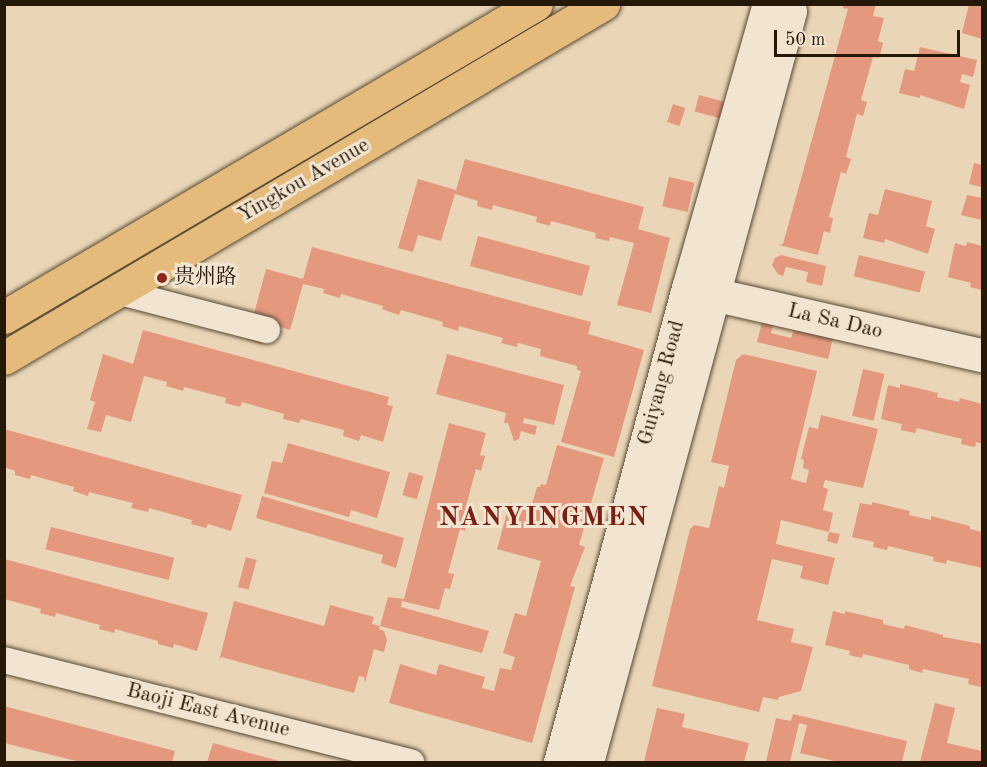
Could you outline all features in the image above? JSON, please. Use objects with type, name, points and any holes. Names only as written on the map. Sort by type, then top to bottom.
[{"type":"main road","name":"Yingkou Avenue","points":[[4,317],[536,4]]},
{"type":"main road","name":"Yingkou Avenue","points":[[4,358],[603,4]]},
{"type":"street","name":"Guiyang Road","points":[[587,762],[769,4]]},
{"type":"street","name":"Guiyang Road","points":[[560,762],[701,291],[792,4]]},
{"type":"street","points":[[58,286],[116,291],[267,330]]},
{"type":"street","name":"La Sa Dao","points":[[701,291],[982,355]]},
{"type":"street","name":"Baoji East Avenue","points":[[4,660],[411,762]]},
{"type":"building","points":[[844,4],[876,4],[873,16],[884,18],[878,41],[883,43],[879,58],[873,57],[861,100],[867,102],[863,116],[857,114],[846,157],[851,159],[846,174],[841,172],[829,217],[833,218],[830,233],[824,231],[818,255],[779,245],[783,244],[848,9],[843,8]]},
{"type":"building","points":[[969,4],[982,4],[982,39],[962,33]]},
{"type":"building","points":[[920,47],[977,60],[973,77],[962,74],[960,82],[970,85],[964,109],[920,95],[920,98],[899,93],[905,69],[914,71]]},
{"type":"building","points":[[699,95],[726,102],[722,119],[695,111]]},
{"type":"building","points":[[673,104],[685,108],[679,126],[667,122]]},
{"type":"building","points":[[465,159],[644,207],[638,229],[670,238],[651,313],[617,305],[634,243],[610,237],[609,241],[595,238],[596,233],[551,221],[550,226],[536,222],[537,217],[493,205],[492,210],[477,206],[478,201],[455,194],[441,241],[418,235],[413,252],[398,248],[418,179],[456,190]]},
{"type":"building","points":[[974,163],[982,165],[982,187],[969,184]]},
{"type":"building","points":[[669,177],[694,183],[688,212],[662,206]]},
{"type":"building","points":[[885,189],[932,201],[926,226],[935,229],[928,254],[885,239],[884,243],[863,238],[869,213],[878,215]]},
{"type":"building","points":[[967,195],[982,198],[982,220],[961,215]]},
{"type":"building","points":[[478,236],[590,266],[582,296],[470,266]]},
{"type":"building","points":[[967,242],[982,246],[982,290],[970,287],[971,283],[948,277],[955,243],[966,246]]},
{"type":"building","points":[[312,247],[591,322],[588,334],[644,350],[614,457],[561,442],[581,371],[577,370],[577,366],[540,356],[541,349],[518,343],[517,347],[501,343],[503,338],[459,326],[458,331],[442,326],[443,322],[401,310],[399,315],[382,309],[383,306],[341,294],[340,298],[323,293],[324,289],[303,284],[290,330],[267,323],[261,344],[247,340],[266,269],[303,279]]},
{"type":"building","points":[[781,255],[826,266],[822,286],[806,282],[808,272],[786,267],[783,276],[778,274],[772,265],[775,258]]},
{"type":"building","points":[[859,255],[925,271],[920,293],[854,276]]},
{"type":"building","points":[[762,322],[773,325],[771,333],[791,338],[794,329],[833,338],[828,359],[757,342]]},
{"type":"building","points":[[143,330],[389,397],[387,405],[393,406],[383,442],[361,435],[359,441],[343,436],[344,430],[301,419],[299,423],[283,419],[284,414],[242,402],[240,407],[225,403],[226,398],[184,387],[183,391],[166,386],[167,382],[144,376],[131,422],[106,415],[101,432],[87,429],[95,402],[90,400],[103,354],[133,364]]},
{"type":"building","points":[[447,354],[564,385],[554,425],[524,418],[523,423],[537,426],[535,435],[521,431],[519,439],[514,441],[508,423],[504,423],[506,413],[436,394]]},
{"type":"building","points":[[743,354],[817,371],[791,479],[806,483],[809,470],[803,468],[804,460],[801,459],[809,427],[818,429],[821,415],[878,429],[863,488],[825,480],[823,487],[828,489],[823,510],[833,513],[829,532],[781,520],[776,544],[835,558],[828,585],[800,578],[803,566],[772,559],[757,620],[794,629],[791,642],[813,647],[801,691],[779,697],[778,700],[763,697],[759,712],[652,686],[690,529],[694,525],[709,528],[719,486],[724,488],[729,466],[711,462],[736,360]]},
{"type":"building","points":[[863,369],[884,374],[874,421],[852,416]]},
{"type":"building","points":[[900,384],[938,393],[937,397],[959,402],[960,398],[982,404],[982,444],[976,442],[975,447],[961,444],[962,439],[917,428],[915,433],[901,430],[902,424],[881,419],[888,385],[900,388]]},
{"type":"building","points":[[449,423],[486,433],[480,455],[485,456],[481,471],[476,469],[464,514],[469,516],[465,531],[460,529],[448,573],[454,574],[450,589],[445,588],[439,610],[402,601],[401,607],[489,631],[482,653],[380,626],[388,597],[404,599]]},
{"type":"building","points":[[4,429],[242,495],[231,531],[208,524],[206,528],[191,524],[192,520],[149,508],[148,512],[131,508],[133,503],[89,492],[88,496],[73,491],[74,487],[31,475],[30,479],[15,475],[15,471],[4,467]]},
{"type":"building","points":[[288,443],[390,472],[377,518],[351,510],[349,517],[264,493],[272,461],[282,463]]},
{"type":"building","points":[[557,445],[604,458],[579,545],[585,547],[570,586],[575,587],[532,743],[389,703],[400,664],[436,675],[439,664],[485,677],[482,688],[494,691],[500,668],[511,670],[515,657],[503,653],[515,613],[526,616],[541,561],[497,549],[510,502],[531,508],[537,487],[541,484],[546,485]]},
{"type":"building","points":[[409,472],[423,476],[417,499],[402,495]]},
{"type":"building","points":[[262,496],[404,538],[396,568],[381,563],[383,555],[256,518]]},
{"type":"building","points":[[872,502],[910,511],[909,515],[931,520],[931,516],[970,526],[970,529],[982,532],[982,568],[947,560],[946,564],[933,561],[934,557],[888,546],[887,550],[873,547],[874,542],[852,537],[860,503],[872,505]]},
{"type":"building","points":[[51,527],[174,558],[169,580],[45,549]]},
{"type":"building","points":[[829,532],[840,534],[837,544],[827,541]]},
{"type":"building","points":[[246,557],[257,560],[249,590],[238,587]]},
{"type":"building","points":[[4,559],[208,613],[197,651],[174,644],[173,648],[158,644],[158,641],[115,629],[114,633],[99,629],[100,625],[56,613],[55,617],[40,613],[41,609],[4,599]]},
{"type":"building","points":[[234,601],[324,626],[330,605],[374,617],[372,624],[380,626],[379,629],[384,631],[387,640],[384,652],[374,649],[365,683],[364,677],[359,676],[354,693],[221,657],[219,661]]},
{"type":"building","points":[[833,611],[845,614],[845,611],[883,620],[883,624],[904,629],[905,625],[943,635],[943,637],[982,644],[981,687],[968,684],[969,679],[923,669],[922,673],[909,669],[909,665],[863,654],[862,658],[849,655],[850,651],[825,645]]},
{"type":"building","points":[[935,703],[955,708],[947,743],[982,751],[982,762],[920,762]]},
{"type":"building","points":[[4,706],[175,751],[172,762],[80,762],[4,743]]},
{"type":"building","points":[[657,708],[685,714],[682,727],[749,743],[744,762],[644,762]]},
{"type":"building","points":[[793,714],[907,741],[902,762],[838,762],[800,753],[807,725],[799,723],[790,762],[766,762],[776,718],[791,721]]},
{"type":"building","points":[[213,743],[283,762],[207,762]]},
{"type":"place","name":"贵州路","points":[[162,278]]},
{"type":"district","name":"NANYINGMEN","points":[[544,518]]}]
